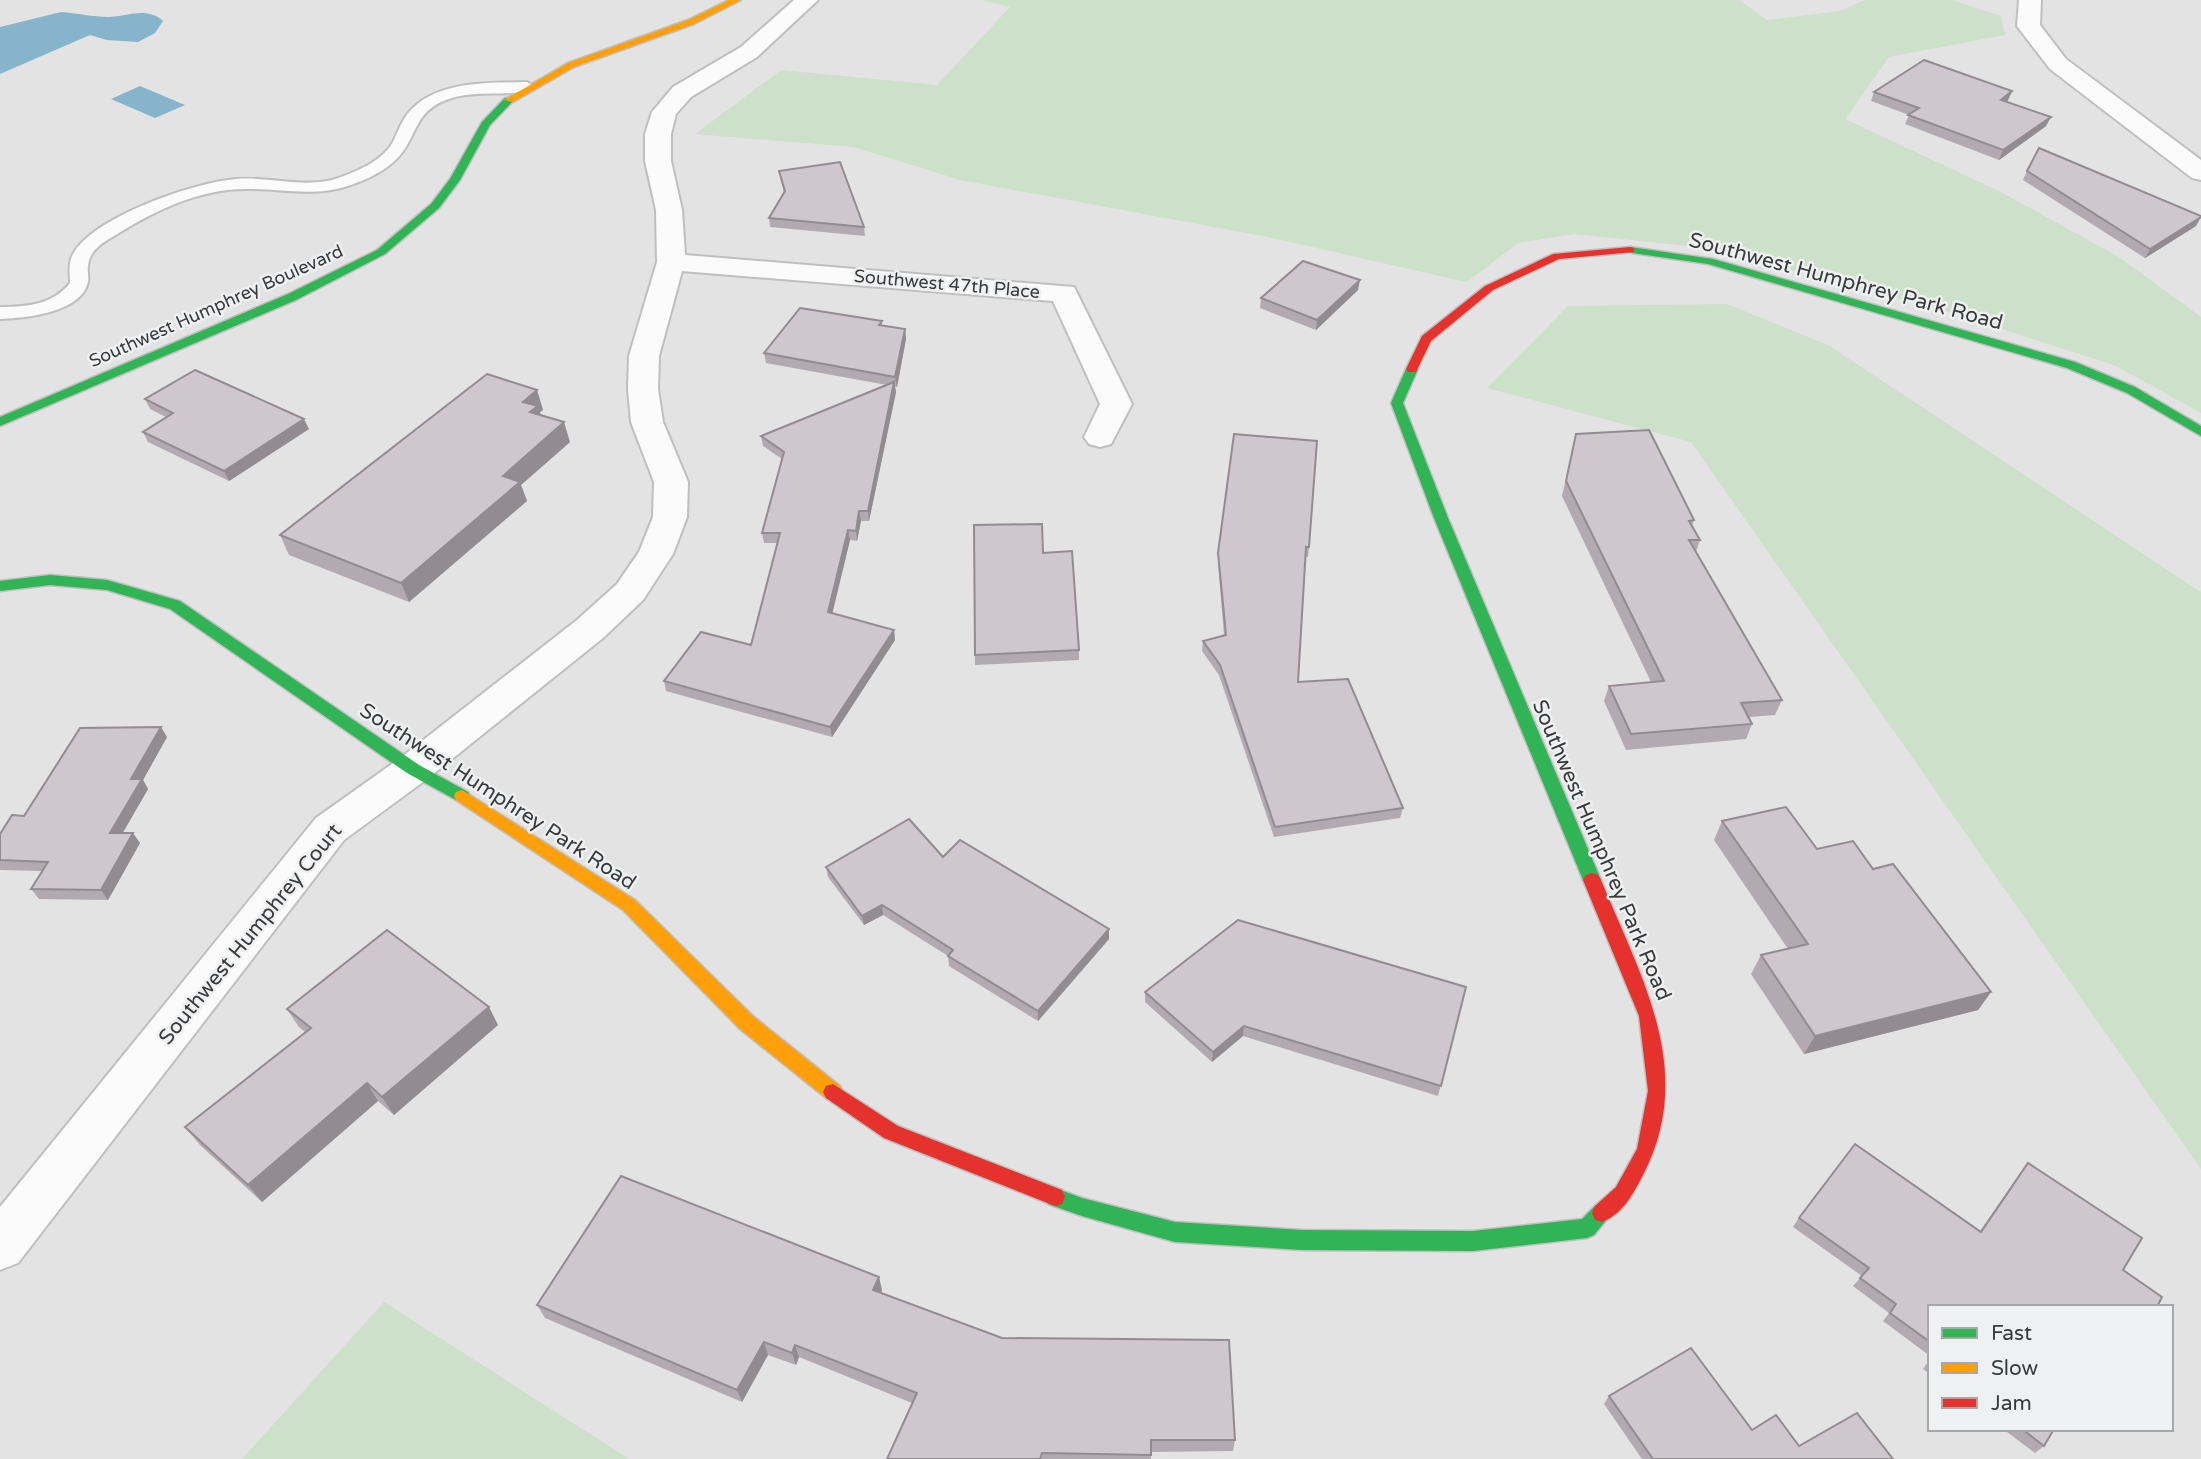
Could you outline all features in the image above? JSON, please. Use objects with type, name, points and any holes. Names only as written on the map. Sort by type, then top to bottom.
[{"type":"street","name":"Southwest Humphrey Boulevard","points":[[0,422],[292,297],[380,252],[435,206],[455,180],[486,124],[505,102],[527,87],[571,65],[691,22],[736,0]]},
{"type":"street","name":"Southwest Humphrey Court","points":[[0,1246],[330,830],[413,769],[590,629],[630,592],[656,554],[670,517],[671,482],[647,422],[642,389],[644,356],[671,262],[669,210],[657,161],[658,134],[664,113],[682,92],[749,52],[807,0]]},
{"type":"street","points":[[2030,0],[2028,26],[2058,64],[2201,172]]},
{"type":"street","name":"Southwest Humphrey Park Road","points":[[0,586],[50,580],[107,585],[175,605],[413,769],[483,808],[629,905],[747,1023],[812,1078],[891,1132],[1082,1207],[1175,1232],[1302,1240],[1473,1241],[1587,1228],[1623,1194],[1646,1150],[1658,1091],[1648,1016],[1441,518],[1397,403],[1426,339],[1489,288],[1557,256],[1629,250],[1709,261],[2071,365],[2131,390],[2201,432]]},
{"type":"street","name":"Southwest 47th Place","points":[[671,262],[1064,293],[1116,404],[1100,437]]},
{"type":"lane","points":[[0,313],[27,312],[48,307],[64,299],[79,283],[77,263],[94,240],[172,200],[237,184],[307,188],[337,184],[386,160],[398,146],[419,109],[436,98],[464,92],[527,87]]},
{"type":"green space","points":[[982,0],[1739,0],[1767,20],[1840,11],[1864,0],[1952,0],[2001,16],[2005,35],[1889,57],[1845,119],[2001,192],[2119,257],[2201,317],[2201,413],[2116,366],[1946,311],[1706,248],[1575,234],[1518,243],[1467,282],[1268,237],[960,180],[854,147],[695,134],[781,70],[937,85],[1010,7]]},
{"type":"green space","points":[[1727,304],[1828,345],[2201,592],[2201,1169],[1691,442],[1487,388],[1568,306]]},
{"type":"green space","points":[[384,1302],[629,1459],[242,1459]]},
{"type":"water","points":[[61,12],[108,17],[143,13],[163,21],[155,33],[138,42],[107,40],[90,35],[0,74],[0,27]]},
{"type":"water","points":[[140,86],[185,105],[155,118],[111,99]]},
{"type":"building","points":[[1924,60],[2012,91],[2001,100],[2051,117],[2003,150],[1908,115],[1919,108],[1874,92]]},
{"type":"building","points":[[2039,148],[2201,217],[2150,249],[2027,171]]},
{"type":"building","points":[[840,162],[864,227],[769,218],[785,191],[779,171]]},
{"type":"building","points":[[1303,261],[1360,280],[1317,320],[1261,298]]},
{"type":"building","points":[[800,308],[882,321],[879,325],[905,329],[895,377],[764,353]]},
{"type":"building","points":[[195,370],[304,419],[224,471],[143,432],[173,413],[145,399]]},
{"type":"building","points":[[487,374],[537,390],[523,402],[538,406],[530,412],[564,422],[503,476],[520,482],[401,583],[280,535]]},
{"type":"building","points":[[894,382],[868,511],[859,511],[856,531],[848,530],[828,612],[894,630],[830,727],[664,681],[701,632],[751,645],[780,533],[762,533],[784,452],[761,436]]},
{"type":"building","points":[[1649,430],[1694,520],[1689,521],[1700,540],[1689,540],[1782,700],[1741,703],[1752,724],[1631,734],[1609,686],[1664,681],[1566,481],[1576,434]]},
{"type":"building","points":[[1234,434],[1317,441],[1309,547],[1306,547],[1298,682],[1348,679],[1403,808],[1275,827],[1220,665],[1203,641],[1226,635],[1218,553]]},
{"type":"building","points":[[1042,524],[1043,553],[1072,551],[1079,650],[975,655],[974,525]]},
{"type":"building","points":[[161,727],[131,779],[142,779],[110,833],[133,833],[101,890],[31,889],[48,862],[0,860],[0,834],[12,815],[24,816],[80,728]]},
{"type":"building","points":[[1786,807],[1817,849],[1853,841],[1873,869],[1893,864],[1991,992],[1815,1036],[1761,955],[1808,944],[1722,821]]},
{"type":"building","points":[[909,819],[943,857],[960,840],[1109,929],[1038,1011],[948,956],[953,950],[882,905],[862,916],[826,867]]},
{"type":"building","points":[[1238,920],[1466,987],[1441,1086],[1244,1026],[1213,1052],[1145,992]]},
{"type":"building","points":[[387,930],[489,1007],[382,1097],[367,1083],[248,1185],[185,1127],[311,1028],[287,1009]]},
{"type":"building","points":[[1855,1144],[1981,1232],[2028,1163],[2142,1238],[2123,1270],[2162,1297],[2158,1305],[1928,1305],[1928,1341],[1890,1313],[1896,1304],[1860,1278],[1869,1268],[1799,1218]]},
{"type":"building","points":[[621,1176],[879,1277],[873,1290],[1002,1338],[1229,1340],[1235,1440],[1151,1440],[1151,1455],[1042,1453],[1040,1459],[887,1459],[917,1393],[795,1345],[792,1353],[764,1342],[737,1390],[537,1305]]},
{"type":"building","points":[[1691,1348],[1752,1430],[1776,1415],[1799,1446],[1857,1413],[1893,1459],[1653,1459],[1609,1396]]},
{"type":"building","points":[[2025,1431],[2053,1431],[2044,1446]]},
{"type":"traffic: fast","points":[[0,422],[292,297],[381,252],[435,206],[455,180],[486,124],[509,100]]},
{"type":"traffic: fast","points":[[1630,250],[1709,261],[2071,365],[2131,390],[2201,432]]},
{"type":"traffic: fast","points":[[1412,369],[1397,403],[1441,518],[1592,880]]},
{"type":"traffic: fast","points":[[0,586],[50,580],[107,585],[175,605],[413,769],[462,796]]},
{"type":"traffic: fast","points":[[1055,1197],[1175,1232],[1302,1240],[1473,1241],[1587,1228],[1602,1213]]},
{"type":"traffic: slow","points":[[509,100],[571,65],[691,22],[736,0]]},
{"type":"traffic: slow","points":[[462,796],[629,905],[747,1023],[833,1092]]},
{"type":"traffic: jam","points":[[1412,369],[1426,339],[1489,288],[1557,256],[1630,250]]},
{"type":"traffic: jam","points":[[1592,880],[1648,1016],[1658,1091],[1646,1150],[1623,1194],[1602,1213]]},
{"type":"traffic: jam","points":[[833,1092],[891,1132],[1055,1197]]}]
